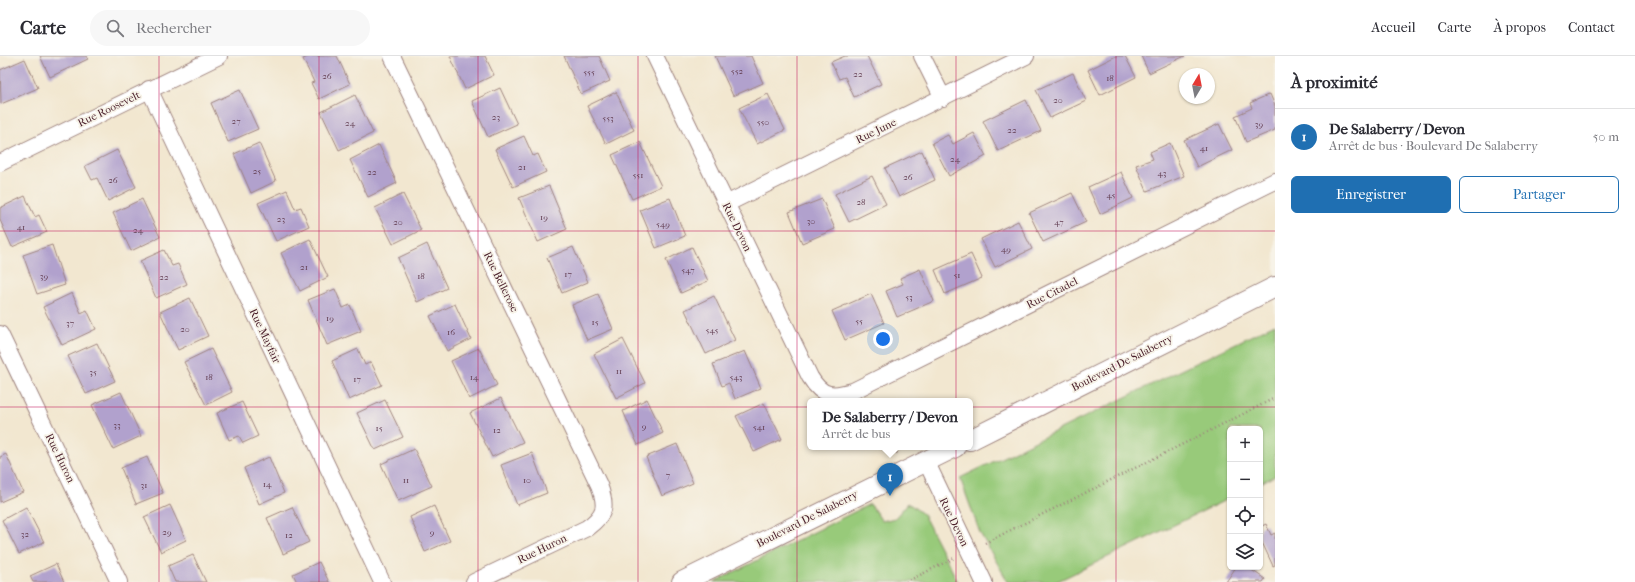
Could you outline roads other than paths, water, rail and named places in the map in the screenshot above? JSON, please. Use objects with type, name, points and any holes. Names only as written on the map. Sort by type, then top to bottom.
[{"type":"street","name":"Rue Roosevelt","points":[[0,163],[219,56]]},
{"type":"street","name":"Rue Bellerose","points":[[392,56],[600,484],[604,497],[604,509]]},
{"type":"street","name":"Rue Devon","points":[[655,56],[810,377],[816,387],[826,394]]},
{"type":"street","points":[[922,56],[942,98]]},
{"type":"street","name":"Rue June","points":[[726,204],[1026,56]]},
{"type":"street","name":"Rue Mayfair","points":[[149,89],[382,582]]},
{"type":"street","name":"Rue Citadel","points":[[826,394],[839,396],[853,391],[1275,181]]},
{"type":"street","name":"Boulevard De Salaberry","points":[[973,438],[1275,287]]},
{"type":"street","name":"Rue Huron","points":[[0,334],[119,582]]},
{"type":"street","name":"Boulevard De Salaberry","points":[[682,582],[949,450]]},
{"type":"street","name":"Rue Devon","points":[[926,461],[984,582]]},
{"type":"street","name":"Rue Huron","points":[[474,582],[587,528],[598,520],[604,509]]},
{"type":"place","name":"De Salaberry / Devon","points":[[890,496]]}]
